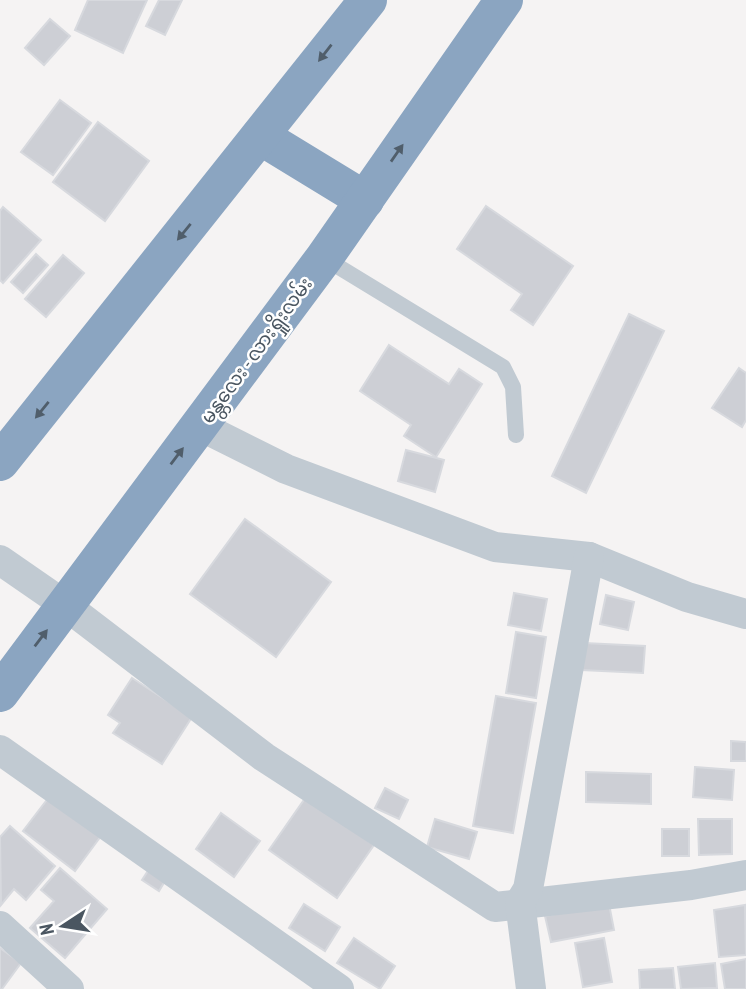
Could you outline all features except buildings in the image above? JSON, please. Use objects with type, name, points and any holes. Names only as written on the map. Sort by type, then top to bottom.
[{"type":"highway","points":[[0,462],[368,0]]},
{"type":"highway","name":"မန္တလေး - လားရှိုးလမ်း","points":[[0,693],[324,258],[504,0]]},
{"type":"highway","points":[[260,136],[365,200]]},
{"type":"street","points":[[200,426],[286,469],[495,547],[589,557],[687,597],[746,614]]},
{"type":"street","points":[[531,989],[520,902],[528,888],[589,557]]},
{"type":"street","points":[[0,560],[275,765],[495,907],[520,902],[691,885],[746,875]]},
{"type":"street","points":[[0,750],[339,989]]},
{"type":"street","points":[[0,926],[69,989]]},
{"type":"lane","points":[[324,258],[503,367],[513,387],[516,435]]}]
